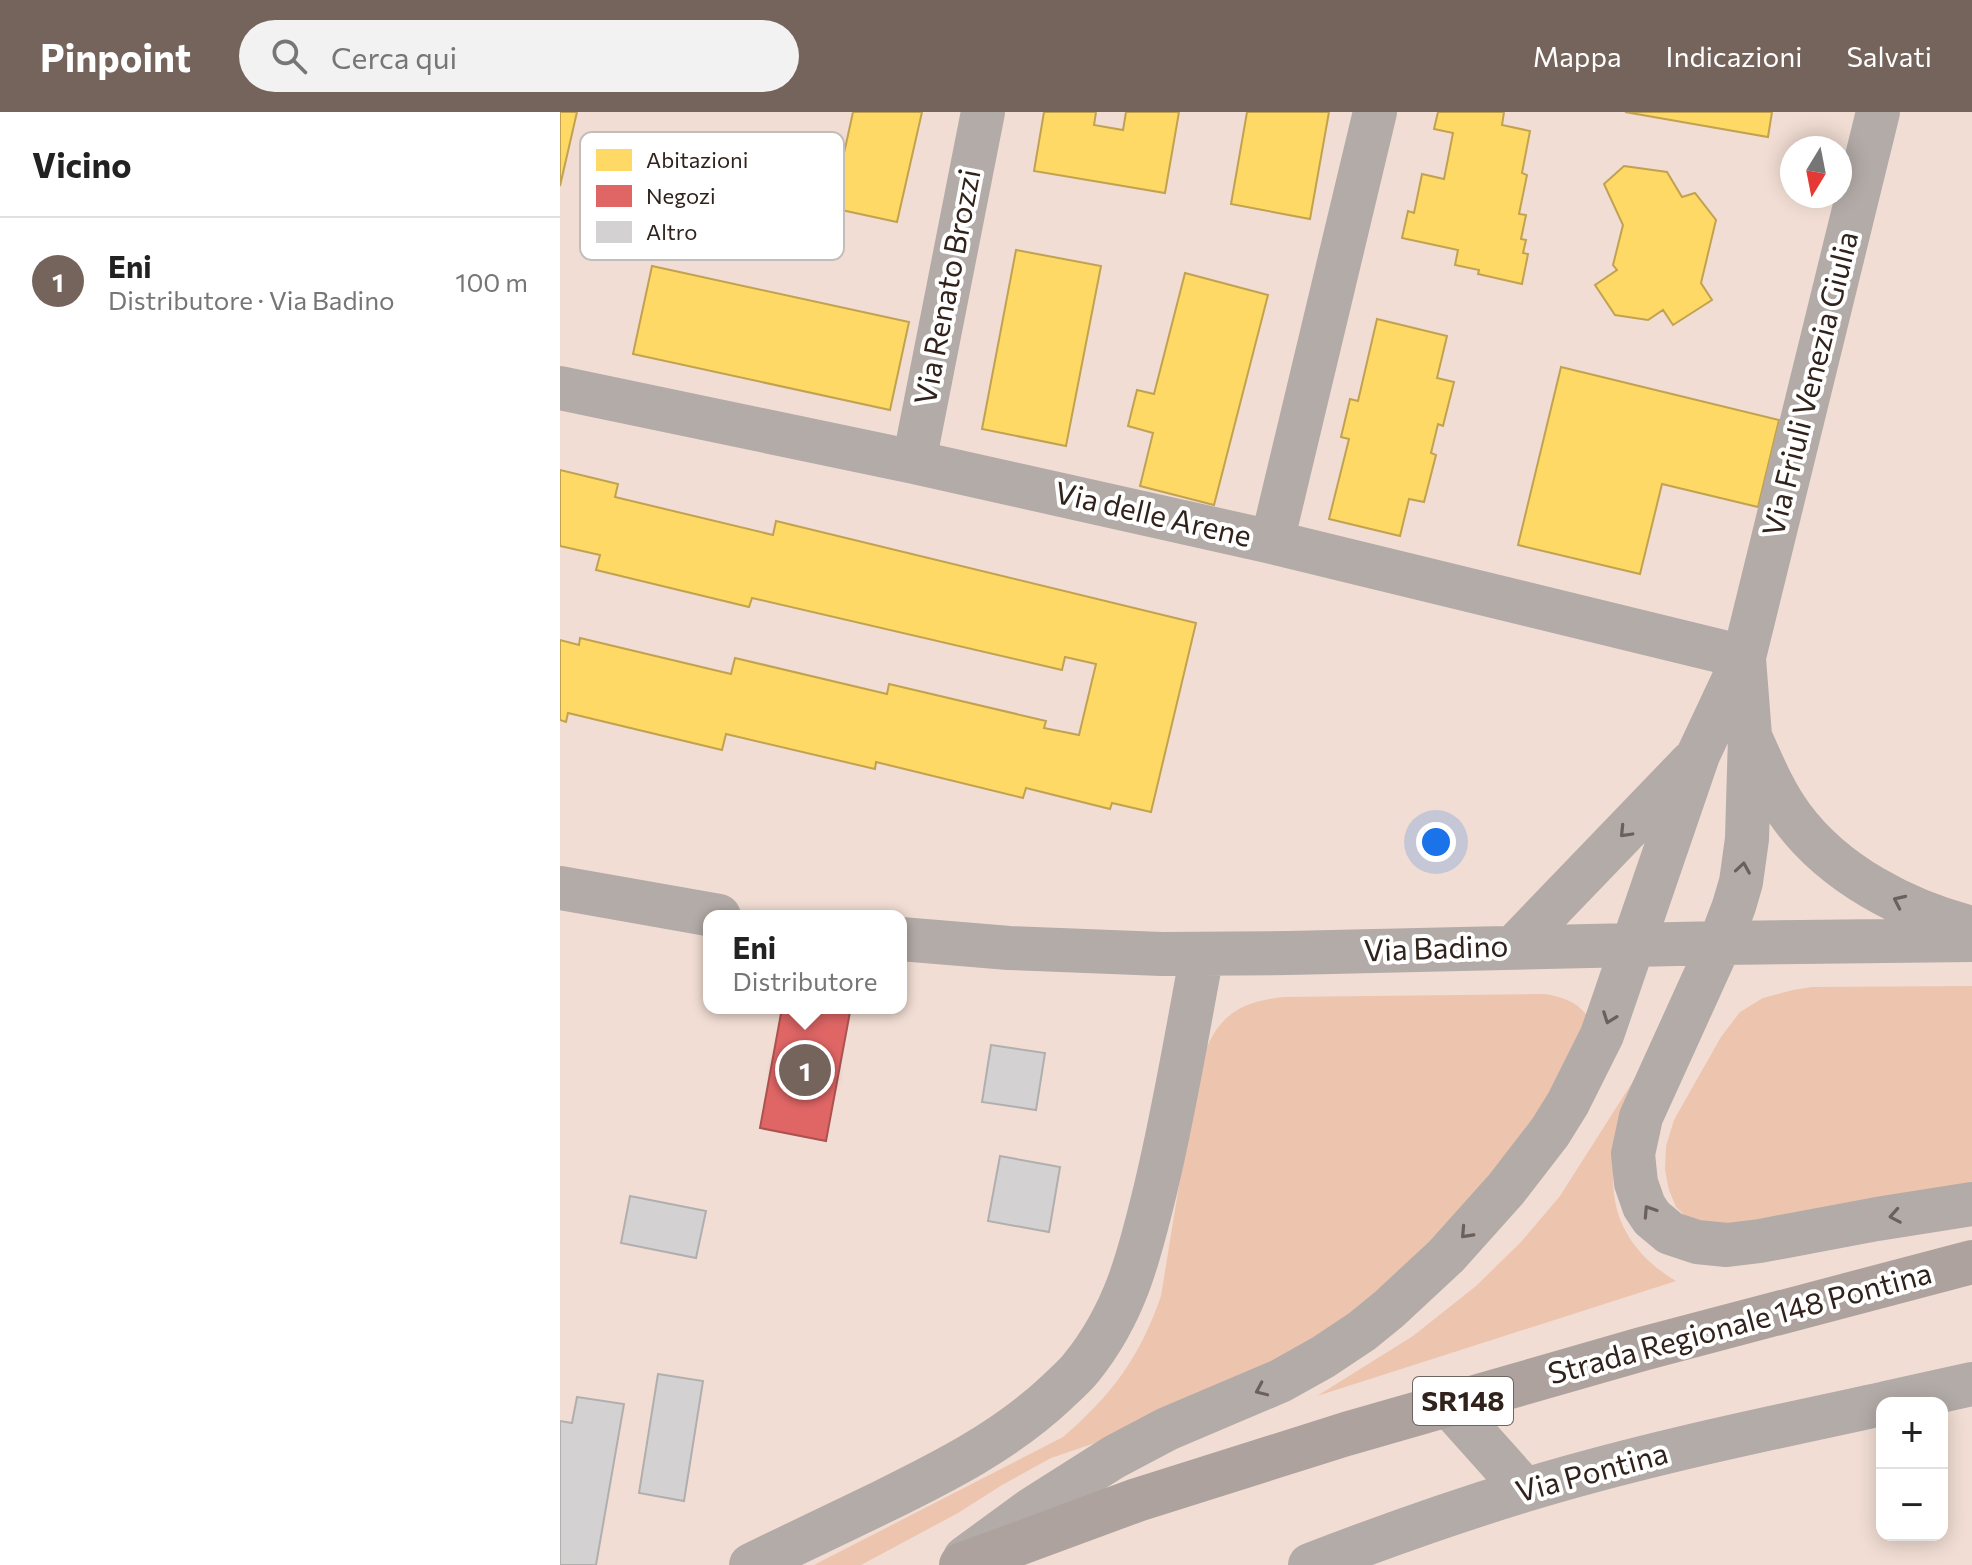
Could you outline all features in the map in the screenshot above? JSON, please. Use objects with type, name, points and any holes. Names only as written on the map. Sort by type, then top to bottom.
[{"type":"main road","name":"Strada Regionale 148 Pontina","points":[[958,1565],[1137,1500],[1346,1434],[1642,1349],[1972,1262]]},
{"type":"street","name":"Via Renato Brozzi","points":[[914,462],[983,112]]},
{"type":"street","points":[[1272,542],[1375,112]]},
{"type":"street","name":"Via Friuli Venezia Giulia","points":[[1744,657],[1878,112]]},
{"type":"street","name":"Via delle Arene","points":[[560,388],[914,462],[1272,542],[1744,657]]},
{"type":"street","points":[[1744,657],[1750,736],[1744,862],[1734,906],[1720,943],[1645,1106],[1636,1135],[1633,1154],[1636,1183],[1644,1206],[1652,1218],[1680,1238],[1727,1245],[1972,1204]]},
{"type":"street","points":[[958,1565],[1032,1509],[1114,1457],[1167,1429],[1280,1381],[1362,1331],[1414,1287],[1489,1209],[1550,1132],[1602,1035],[1698,755],[1744,657]]},
{"type":"street","points":[[1750,736],[1769,779],[1791,816],[1811,840],[1835,861],[1886,895],[1936,917],[1972,928]]},
{"type":"street","points":[[1514,947],[1698,755]]},
{"type":"street","points":[[560,888],[703,913]]},
{"type":"street","name":"Via Badino","points":[[907,940],[1009,948],[1202,954],[1972,940]]},
{"type":"street","points":[[751,1565],[981,1450],[1016,1427],[1049,1399],[1089,1358],[1112,1325],[1136,1264],[1163,1159],[1202,954]]},
{"type":"street","name":"Via Pontina","points":[[1912,1397],[1972,1384]]},
{"type":"street","points":[[1449,1405],[1525,1490]]},
{"type":"street","name":"Via Pontina","points":[[1310,1565],[1525,1490],[1697,1444],[1876,1405]]},
{"type":"shaded area","points":[[1972,986],[1972,1182],[1743,1239],[1690,1221],[1676,1207],[1665,1170],[1666,1146],[1674,1120],[1721,1037],[1740,1012],[1763,998],[1812,987]]},
{"type":"shaded area","points":[[1543,994],[1567,1000],[1586,1015],[1592,1031],[1590,1051],[1379,1311],[1095,1443],[1051,1458],[861,1565],[814,1565],[1063,1437],[1110,1390],[1144,1338],[1161,1296],[1196,1081],[1215,1032],[1234,1012],[1264,1000],[1284,997]]},
{"type":"shaded area","points":[[1651,1053],[1616,1155],[1613,1183],[1619,1217],[1635,1246],[1660,1271],[1676,1281],[1317,1396],[1413,1336],[1476,1286],[1521,1242],[1560,1196]]},
{"type":"building: Abitazioni","points":[[560,112],[577,112],[560,186]]},
{"type":"building: Abitazioni","points":[[853,112],[922,112],[897,222],[844,211],[844,153]]},
{"type":"building: Abitazioni","points":[[1044,112],[1096,112],[1094,125],[1123,130],[1126,112],[1179,112],[1165,193],[1034,171]]},
{"type":"building: Abitazioni","points":[[1247,112],[1329,112],[1310,219],[1231,204]]},
{"type":"building: Abitazioni","points":[[1438,112],[1504,112],[1502,125],[1530,131],[1522,173],[1527,175],[1519,214],[1526,215],[1521,239],[1526,240],[1523,253],[1528,254],[1522,284],[1455,265],[1458,250],[1402,238],[1408,211],[1414,213],[1422,174],[1444,179],[1453,133],[1434,129]]},
{"type":"building: Abitazioni","points":[[1625,112],[1772,112],[1768,137]]},
{"type":"building: Abitazioni","points":[[1624,166],[1667,172],[1682,197],[1695,193],[1716,220],[1701,283],[1712,300],[1673,325],[1663,310],[1648,320],[1615,315],[1595,285],[1617,270],[1613,265],[1623,225],[1604,184]]},
{"type":"building: Abitazioni","points":[[1016,250],[1101,266],[1066,446],[982,429]]},
{"type":"building: Abitazioni","points":[[652,266],[909,322],[890,410],[633,354]]},
{"type":"building: Abitazioni","points":[[1185,273],[1268,295],[1214,505],[1140,486],[1153,433],[1128,426],[1137,390],[1154,394]]},
{"type":"building: Abitazioni","points":[[1377,319],[1447,336],[1437,378],[1454,382],[1443,426],[1438,424],[1431,453],[1436,455],[1424,502],[1409,499],[1400,536],[1329,519],[1349,439],[1341,437],[1350,399],[1358,401]]},
{"type":"building: Abitazioni","points":[[1561,367],[1779,420],[1758,507],[1662,484],[1640,574],[1518,545]]},
{"type":"building: Abitazioni","points":[[560,470],[618,484],[615,497],[773,535],[776,521],[1196,623],[1151,812],[1112,803],[1110,809],[1026,788],[1023,798],[876,762],[875,769],[726,734],[722,750],[568,713],[566,722],[560,720],[560,640],[579,645],[580,638],[731,674],[735,658],[887,694],[889,684],[1046,721],[1044,728],[1079,735],[1096,664],[1065,657],[1062,670],[752,598],[749,607],[596,570],[600,555],[560,546]]},
{"type":"building: Negozi","points":[[781,1014],[850,1014],[826,1141],[760,1128]]},
{"type":"building: Altro","points":[[991,1045],[1045,1053],[1036,1110],[982,1102]]},
{"type":"building: Altro","points":[[1000,1156],[1060,1167],[1049,1232],[988,1221]]},
{"type":"building: Altro","points":[[630,1196],[706,1211],[696,1258],[621,1243]]},
{"type":"building: Altro","points":[[658,1374],[703,1381],[684,1501],[639,1493]]},
{"type":"building: Altro","points":[[577,1397],[624,1404],[596,1565],[560,1565],[560,1421],[572,1423]]},
{"type":"place","name":"Eni","points":[[805,1070]]}]
